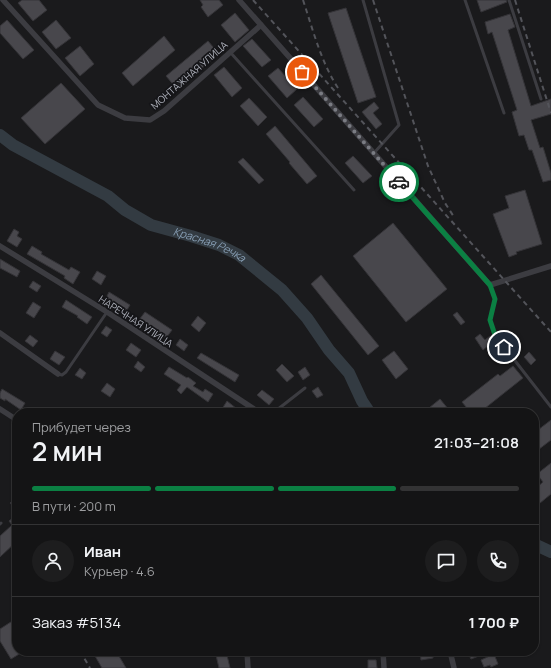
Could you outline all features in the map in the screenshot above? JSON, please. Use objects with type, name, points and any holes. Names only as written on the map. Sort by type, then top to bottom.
[{"type":"street","name":"МОНТАЖНАЯ УЛИЦА","points":[[3,0],[98,106],[125,118],[150,120],[164,111],[261,25]]},
{"type":"street","points":[[239,0],[490,285],[551,266]]},
{"type":"street","name":"НАРЕЧНАЯ УЛИЦА","points":[[0,246],[107,312],[252,408]]},
{"type":"street","points":[[0,333],[58,374]]},
{"type":"street","points":[[0,409],[12,417]]},
{"type":"street","points":[[247,656],[248,668]]},
{"type":"street","points":[[383,656],[384,668]]},
{"type":"street","points":[[451,656],[454,668]]},
{"type":"lane","points":[[363,0],[399,125],[374,153]]},
{"type":"lane","points":[[466,0],[504,113]]},
{"type":"lane","points":[[509,0],[541,99]]},
{"type":"lane","points":[[230,52],[354,190]]},
{"type":"lane","points":[[490,285],[495,299],[490,320],[495,335],[551,407]]},
{"type":"lane","points":[[58,374],[62,375],[66,372],[107,312]]},
{"type":"lane","points":[[280,408],[305,388]]},
{"type":"building","points":[[22,0],[39,0],[47,10],[33,21],[18,3]]},
{"type":"building","points":[[200,0],[219,0],[223,5],[208,17],[201,7],[203,5]]},
{"type":"building","points":[[477,0],[506,0],[507,2],[481,12]]},
{"type":"building","points":[[346,8],[376,97],[358,103],[328,13]]},
{"type":"building","points":[[235,13],[249,30],[235,42],[221,25]]},
{"type":"building","points":[[510,14],[515,27],[508,30],[531,106],[551,99],[551,114],[531,120],[540,148],[543,147],[551,173],[551,180],[543,182],[532,150],[529,150],[524,135],[519,136],[512,112],[517,110],[492,32],[488,34],[485,22]]},
{"type":"building","points":[[7,20],[34,50],[23,59],[0,33],[0,26]]},
{"type":"building","points":[[56,20],[71,38],[56,49],[42,32]]},
{"type":"building","points":[[164,36],[175,50],[133,86],[122,73]]},
{"type":"building","points":[[252,39],[271,60],[262,67],[243,46]]},
{"type":"building","points":[[208,41],[219,54],[177,89],[166,76]]},
{"type":"building","points":[[80,46],[94,64],[80,76],[65,58]]},
{"type":"building","points":[[224,67],[242,88],[232,97],[214,75]]},
{"type":"building","points":[[278,68],[297,89],[287,98],[268,76]]},
{"type":"building","points":[[61,83],[85,109],[45,144],[21,118]]},
{"type":"building","points":[[303,97],[323,119],[314,127],[294,105]]},
{"type":"building","points":[[249,98],[267,117],[258,126],[240,106]]},
{"type":"building","points":[[374,102],[379,108],[373,113],[382,124],[376,129],[362,112]]},
{"type":"building","points":[[275,126],[317,176],[307,184],[266,134]]},
{"type":"building","points":[[353,156],[372,176],[363,183],[345,163]]},
{"type":"building","points":[[243,158],[264,180],[259,184],[238,162]]},
{"type":"building","points":[[525,190],[542,244],[516,252],[517,254],[509,257],[493,214],[509,208],[505,196]]},
{"type":"building","points":[[393,223],[447,289],[406,322],[353,256]]},
{"type":"building","points":[[14,229],[19,232],[17,236],[22,239],[17,247],[7,241]]},
{"type":"building","points":[[32,246],[42,252],[41,254],[69,270],[71,267],[80,272],[73,284],[64,278],[65,276],[27,254]]},
{"type":"building","points":[[0,259],[20,271],[17,277],[0,268]]},
{"type":"building","points":[[97,271],[106,276],[101,285],[92,279]]},
{"type":"building","points":[[321,275],[379,346],[368,355],[311,284]]},
{"type":"building","points":[[33,281],[41,286],[37,292],[29,287]]},
{"type":"building","points":[[109,292],[130,305],[124,315],[115,310],[116,308],[104,302]]},
{"type":"building","points":[[66,300],[92,317],[87,324],[77,317],[78,316],[62,307]]},
{"type":"building","points":[[33,302],[41,307],[34,318],[26,313]]},
{"type":"building","points":[[145,312],[172,330],[166,338],[139,320]]},
{"type":"building","points":[[457,312],[465,322],[461,325],[453,315]]},
{"type":"building","points":[[198,316],[206,323],[199,332],[191,325]]},
{"type":"building","points":[[106,326],[112,330],[107,337],[101,333]]},
{"type":"building","points":[[480,334],[485,340],[490,336],[494,341],[483,350],[475,338]]},
{"type":"building","points":[[30,335],[38,341],[33,347],[25,341]]},
{"type":"building","points":[[180,339],[188,345],[184,351],[176,345]]},
{"type":"building","points":[[131,343],[141,350],[136,357],[126,350]]},
{"type":"building","points":[[55,351],[65,357],[59,365],[50,359]]},
{"type":"building","points":[[394,351],[408,369],[396,379],[382,360]]},
{"type":"building","points":[[529,352],[536,360],[531,365],[524,357]]},
{"type":"building","points":[[201,353],[239,375],[235,382],[197,358]]},
{"type":"building","points":[[138,361],[145,367],[141,372],[134,367]]},
{"type":"building","points":[[282,364],[294,376],[287,382],[276,370]]},
{"type":"building","points":[[513,366],[523,378],[485,408],[467,408],[462,402],[498,374],[500,376]]},
{"type":"building","points":[[169,367],[196,383],[193,386],[203,392],[205,389],[213,394],[208,402],[187,387],[181,394],[177,390],[181,385],[164,374]]},
{"type":"building","points":[[305,367],[310,375],[303,380],[298,372]]},
{"type":"building","points":[[80,368],[86,373],[82,379],[75,375]]},
{"type":"building","points":[[107,383],[115,389],[110,397],[101,391]]},
{"type":"building","points":[[318,387],[323,395],[317,398],[312,391]]},
{"type":"building","points":[[2,389],[25,403],[22,408],[18,408],[5,399],[5,401],[0,398]]},
{"type":"building","points":[[262,390],[274,399],[269,405],[257,395]]},
{"type":"building","points":[[440,399],[447,408],[429,408]]},
{"type":"building","points":[[227,401],[236,408],[223,408]]},
{"type":"building","points":[[551,420],[551,440],[539,449],[539,429]]},
{"type":"building","points":[[551,463],[551,494],[539,504],[539,486],[543,482],[539,477],[539,472]]},
{"type":"building","points":[[12,525],[12,546],[0,557],[0,536]]},
{"type":"building","points":[[12,621],[12,656],[16,656],[11,659],[0,641],[0,629]]},
{"type":"building","points":[[95,656],[119,656],[126,668],[102,668]]},
{"type":"building","points":[[216,656],[227,656],[230,668],[219,668]]},
{"type":"building","points":[[420,656],[433,656],[433,658],[421,660]]},
{"type":"building","points":[[470,656],[479,656],[471,659]]},
{"type":"building","points":[[490,656],[495,656],[498,664],[491,667],[490,665],[484,667],[481,660]]},
{"type":"building","points":[[368,660],[376,660],[377,668],[368,668]]},
{"type":"waterway","name":"Красная Речка","points":[[0,135],[13,145],[108,196],[125,210],[151,225],[219,245],[239,255],[282,290],[307,318],[329,350],[349,373],[367,408]]},
{"type":"waterway","name":"Красная Речка","points":[[539,546],[551,552]]},
{"type":"railway","points":[[253,0],[551,332]]},
{"type":"railway","points":[[303,0],[322,57],[338,88]]},
{"type":"railway","points":[[373,0],[428,166],[445,203],[454,217]]},
{"type":"railway","points":[[515,0],[551,113]]},
{"type":"railway","points":[[83,656],[90,668]]},
{"type":"way so far","points":[[302,72],[399,182]]},
{"type":"route","points":[[399,182],[490,285],[495,299],[490,320],[495,335],[504,347]]}]
